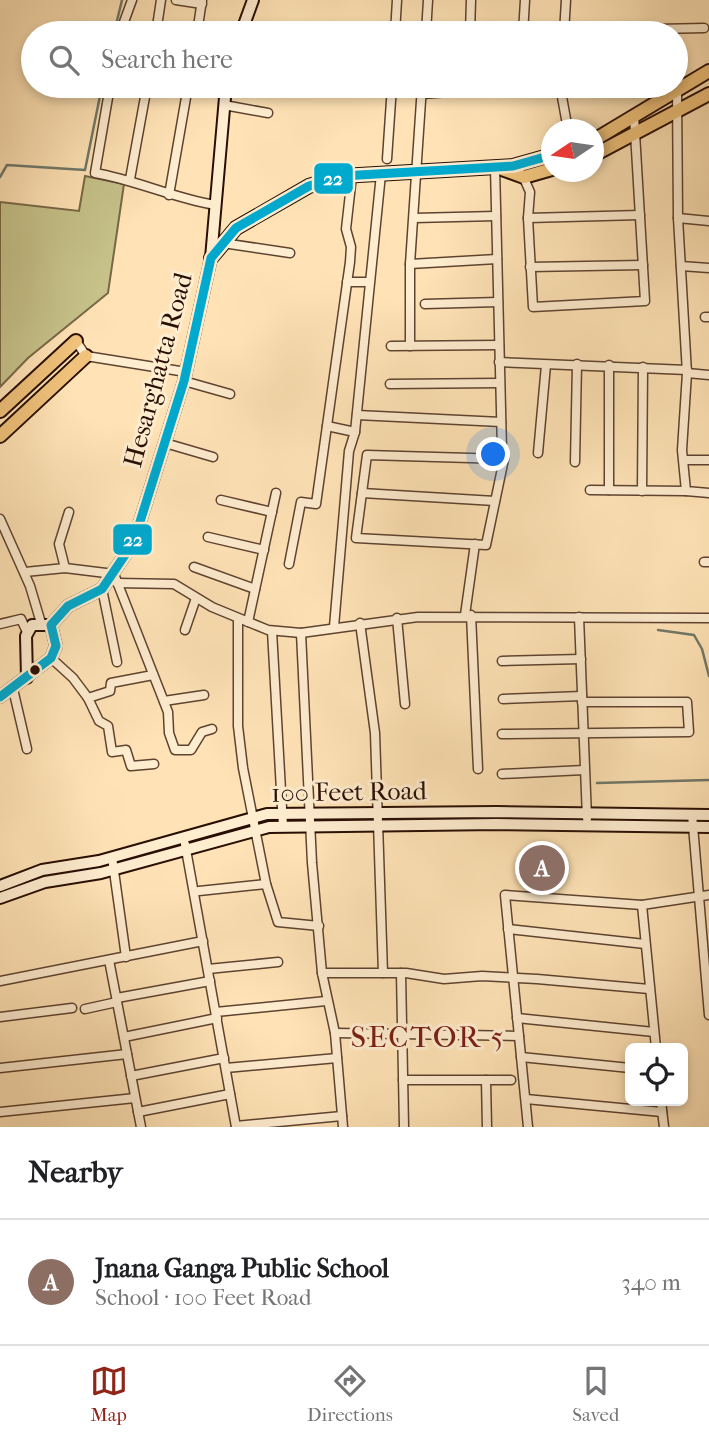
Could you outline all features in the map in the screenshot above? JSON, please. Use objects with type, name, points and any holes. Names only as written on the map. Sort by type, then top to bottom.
[{"type":"main road","points":[[245,21],[253,0]]},
{"type":"main road","points":[[688,83],[709,71]]},
{"type":"main road","points":[[604,150],[677,114],[709,94]]},
{"type":"main road","points":[[211,258],[225,98]]},
{"type":"main road","points":[[604,134],[664,98]]},
{"type":"main road","name":"Hesarghatta Road","points":[[27,632],[32,625],[46,624],[68,606],[102,589],[115,578],[139,525],[185,377],[211,258],[236,228],[301,191],[352,176],[513,166],[541,158]]},
{"type":"main road","name":"Hesarghatta Road","points":[[495,167],[524,177]]},
{"type":"main road","points":[[524,177],[541,172]]},
{"type":"main road","points":[[0,411],[76,341]]},
{"type":"main road","points":[[0,436],[86,356]]},
{"type":"main road","points":[[0,696],[13,689],[51,658],[56,646],[46,624]]},
{"type":"main road","points":[[27,632],[27,678]]},
{"type":"main road","name":"100 Feet Road","points":[[0,898],[45,882],[114,870],[186,849],[282,814],[709,815]]},
{"type":"main road","name":"100 Feet Road","points":[[0,886],[42,870],[255,824],[283,827],[709,827]]},
{"type":"street","points":[[124,21],[132,0]]},
{"type":"street","points":[[158,21],[162,0]]},
{"type":"street","points":[[176,0],[202,2],[199,21]]},
{"type":"street","points":[[396,21],[397,0]]},
{"type":"street","points":[[427,21],[428,0]]},
{"type":"street","points":[[470,21],[471,0]]},
{"type":"street","points":[[524,21],[525,0]]},
{"type":"street","points":[[565,21],[566,0]]},
{"type":"street","points":[[688,28],[704,28]]},
{"type":"street","points":[[108,98],[95,173],[131,179],[169,195],[215,205]]},
{"type":"street","points":[[131,179],[145,98]]},
{"type":"street","points":[[169,195],[186,98]]},
{"type":"street","points":[[387,159],[391,98]]},
{"type":"street","points":[[410,346],[410,264],[422,98]]},
{"type":"street","points":[[561,98],[566,119]]},
{"type":"street","points":[[677,98],[678,219],[687,372],[682,450],[686,491]]},
{"type":"street","points":[[224,105],[268,113]]},
{"type":"street","points":[[513,166],[524,177],[530,192],[528,218],[533,307],[645,301],[635,116]]},
{"type":"street","points":[[495,167],[502,450]]},
{"type":"street","points":[[334,627],[349,451],[355,432],[382,174]]},
{"type":"street","points":[[289,564],[301,502],[316,504],[351,247],[346,229],[352,176]]},
{"type":"street","points":[[528,218],[640,215]]},
{"type":"street","points":[[414,218],[496,216]]},
{"type":"street","points":[[678,219],[709,221]]},
{"type":"street","points":[[223,243],[290,253]]},
{"type":"street","points":[[410,264],[497,259]]},
{"type":"street","points":[[530,267],[643,265]]},
{"type":"street","points":[[681,266],[709,268]]},
{"type":"street","points":[[347,282],[369,282]]},
{"type":"street","points":[[425,304],[498,302]]},
{"type":"street","points":[[76,341],[86,356],[185,377],[230,394]]},
{"type":"street","points":[[391,346],[499,345]]},
{"type":"street","points":[[499,362],[643,367],[709,375]]},
{"type":"street","points":[[575,462],[577,364]]},
{"type":"street","points":[[537,453],[546,365]]},
{"type":"street","points":[[609,365],[609,490]]},
{"type":"street","points":[[642,491],[643,367]]},
{"type":"street","points":[[390,384],[499,383]]},
{"type":"street","points":[[357,415],[501,422]]},
{"type":"street","points":[[327,426],[355,432]]},
{"type":"street","points":[[165,443],[213,457]]},
{"type":"street","points":[[367,455],[504,460],[486,545],[356,538],[362,493],[367,455]]},
{"type":"street","points":[[685,460],[709,460]]},
{"type":"street","points":[[590,490],[709,493]]},
{"type":"street","points":[[248,622],[276,493]]},
{"type":"street","points":[[362,493],[495,501]]},
{"type":"street","points":[[221,500],[272,512]]},
{"type":"street","points":[[65,568],[59,544],[69,512]]},
{"type":"street","points":[[0,519],[46,624]]},
{"type":"street","points":[[208,537],[264,550]]},
{"type":"street","points":[[475,544],[468,615],[478,769]]},
{"type":"street","points":[[194,567],[255,589]]},
{"type":"street","points":[[25,572],[65,568],[115,578],[174,584],[238,619],[272,631],[301,633],[397,618],[468,615],[709,618]]},
{"type":"street","points":[[115,578],[164,701],[176,750],[191,750],[202,732],[212,729]]},
{"type":"street","points":[[102,589],[117,662]]},
{"type":"street","points":[[185,630],[196,598]]},
{"type":"street","points":[[579,617],[588,825]]},
{"type":"street","points":[[397,618],[405,704]]},
{"type":"street","points":[[0,624],[21,619],[27,632]]},
{"type":"street","points":[[238,619],[238,726],[243,768],[266,884],[278,922],[319,926]]},
{"type":"street","points":[[360,623],[374,733],[383,973]]},
{"type":"street","points":[[272,631],[283,827]]},
{"type":"street","points":[[301,633],[322,973],[335,1033],[343,1127]]},
{"type":"street","points":[[51,658],[74,678],[99,721],[108,726],[112,752],[126,750],[131,766],[155,764]]},
{"type":"street","points":[[502,661],[581,659]]},
{"type":"street","points":[[88,698],[110,691],[111,683],[153,676]]},
{"type":"street","points":[[13,689],[27,749]]},
{"type":"street","points":[[164,701],[204,695]]},
{"type":"street","points":[[502,734],[689,732],[688,702],[503,699]]},
{"type":"street","points":[[502,774],[584,770]]},
{"type":"street","points":[[692,814],[697,896],[705,929],[709,1016]]},
{"type":"street","points":[[184,838],[236,1126],[342,1116]]},
{"type":"street","points":[[112,857],[126,957]]},
{"type":"street","points":[[199,891],[266,884]]},
{"type":"street","points":[[528,1127],[505,895],[642,905],[709,895]]},
{"type":"street","points":[[642,905],[655,1043]]},
{"type":"street","points":[[508,929],[645,944]]},
{"type":"street","points":[[0,981],[203,941]]},
{"type":"street","points":[[109,960],[141,1127]]},
{"type":"street","points":[[208,969],[278,962]]},
{"type":"street","points":[[322,973],[401,973],[444,979],[513,978],[649,989]]},
{"type":"street","points":[[401,973],[404,1127]]},
{"type":"street","points":[[85,1009],[210,981]]},
{"type":"street","points":[[124,1037],[216,1015],[326,1001]]},
{"type":"street","points":[[0,1017],[72,1008]]},
{"type":"street","points":[[517,1018],[654,1032]]},
{"type":"street","points":[[335,1033],[519,1036]]},
{"type":"street","points":[[0,1068],[127,1054]]},
{"type":"street","points":[[131,1076],[224,1058]]},
{"type":"street","points":[[226,1069],[337,1058]]},
{"type":"street","points":[[521,1058],[625,1068]]},
{"type":"street","points":[[403,1080],[511,1080]]},
{"type":"street","points":[[486,1080],[487,1127]]},
{"type":"street","points":[[138,1112],[230,1094]]},
{"type":"street","points":[[0,1112],[135,1098]]},
{"type":"street","points":[[526,1099],[662,1112]]},
{"type":"street","points":[[661,1106],[664,1127]]},
{"type":"shaded area","points":[[85,176],[124,184],[108,293],[28,358],[0,387],[0,202],[79,211]]},
{"type":"waterway","points":[[117,21],[122,0]]},
{"type":"waterway","points":[[0,177],[7,165],[85,170],[100,98]]},
{"type":"waterway","points":[[658,630],[694,635],[702,649],[709,676]]},
{"type":"waterway","points":[[597,783],[709,780]]},
{"type":"transit line","name":"22","points":[[0,697],[51,658],[56,646],[51,625],[68,606],[102,589],[127,552],[139,525],[184,381],[211,258],[236,228],[309,186],[342,176],[513,166],[541,158]]},
{"type":"place","name":"Jnana Ganga Public School","points":[[542,868]]},
{"type":"district","name":"SECTOR 5","points":[[428,1037]]}]
